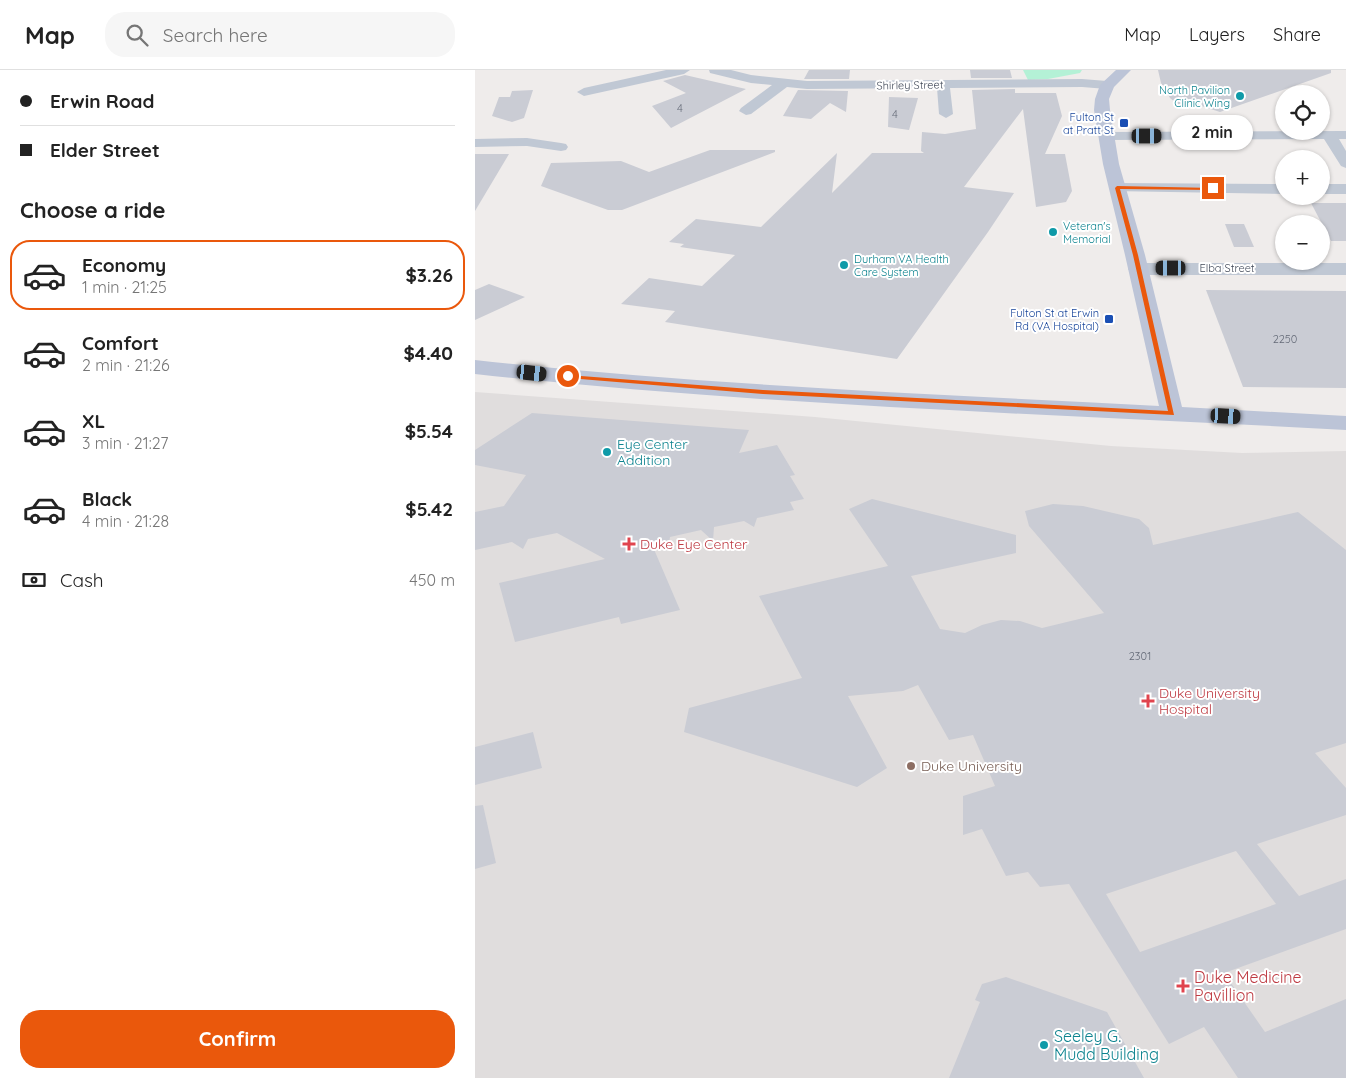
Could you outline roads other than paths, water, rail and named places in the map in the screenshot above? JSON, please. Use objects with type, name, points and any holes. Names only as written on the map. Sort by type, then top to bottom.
[{"type":"main road","points":[[1124,70],[1106,77],[1102,102],[1106,136],[1172,414]]},
{"type":"main road","points":[[475,367],[715,388],[1346,423]]},
{"type":"street","points":[[583,92],[684,70]]},
{"type":"street","name":"Shirley Street","points":[[715,70],[744,78],[783,83],[835,86],[1082,83],[1106,77]]},
{"type":"street","points":[[746,111],[783,83]]},
{"type":"street","points":[[943,85],[946,114]]},
{"type":"street","points":[[1106,136],[1275,135]]},
{"type":"street","points":[[1330,135],[1346,135]]},
{"type":"street","points":[[1330,137],[1346,163]]},
{"type":"street","points":[[475,143],[527,142],[561,147]]},
{"type":"street","points":[[1117,188],[1275,189]]},
{"type":"street","points":[[1330,189],[1346,189]]},
{"type":"street","name":"Elba Street","points":[[1138,268],[1346,269]]},
{"type":"place","name":"North Pavilion Clinic Wing","points":[[1240,96]]},
{"type":"place","name":"Fulton St at Pratt St","points":[[1124,123]]},
{"type":"place","name":"Veteran's Memorial","points":[[1053,232]]},
{"type":"place","name":"Durham VA Health Care System","points":[[844,265]]},
{"type":"place","name":"Fulton St at Erwin Rd (VA Hospital)","points":[[1109,319]]},
{"type":"place","name":"Eye Center Addition","points":[[607,452]]},
{"type":"place","name":"Duke Eye Center","points":[[629,544]]},
{"type":"place","name":"Duke University Hospital","points":[[1148,701]]},
{"type":"place","name":"Duke University","points":[[911,766]]},
{"type":"place","name":"Duke Medicine Pavillion","points":[[1183,986]]},
{"type":"place","name":"Seeley G. Mudd Building","points":[[1044,1045]]}]
